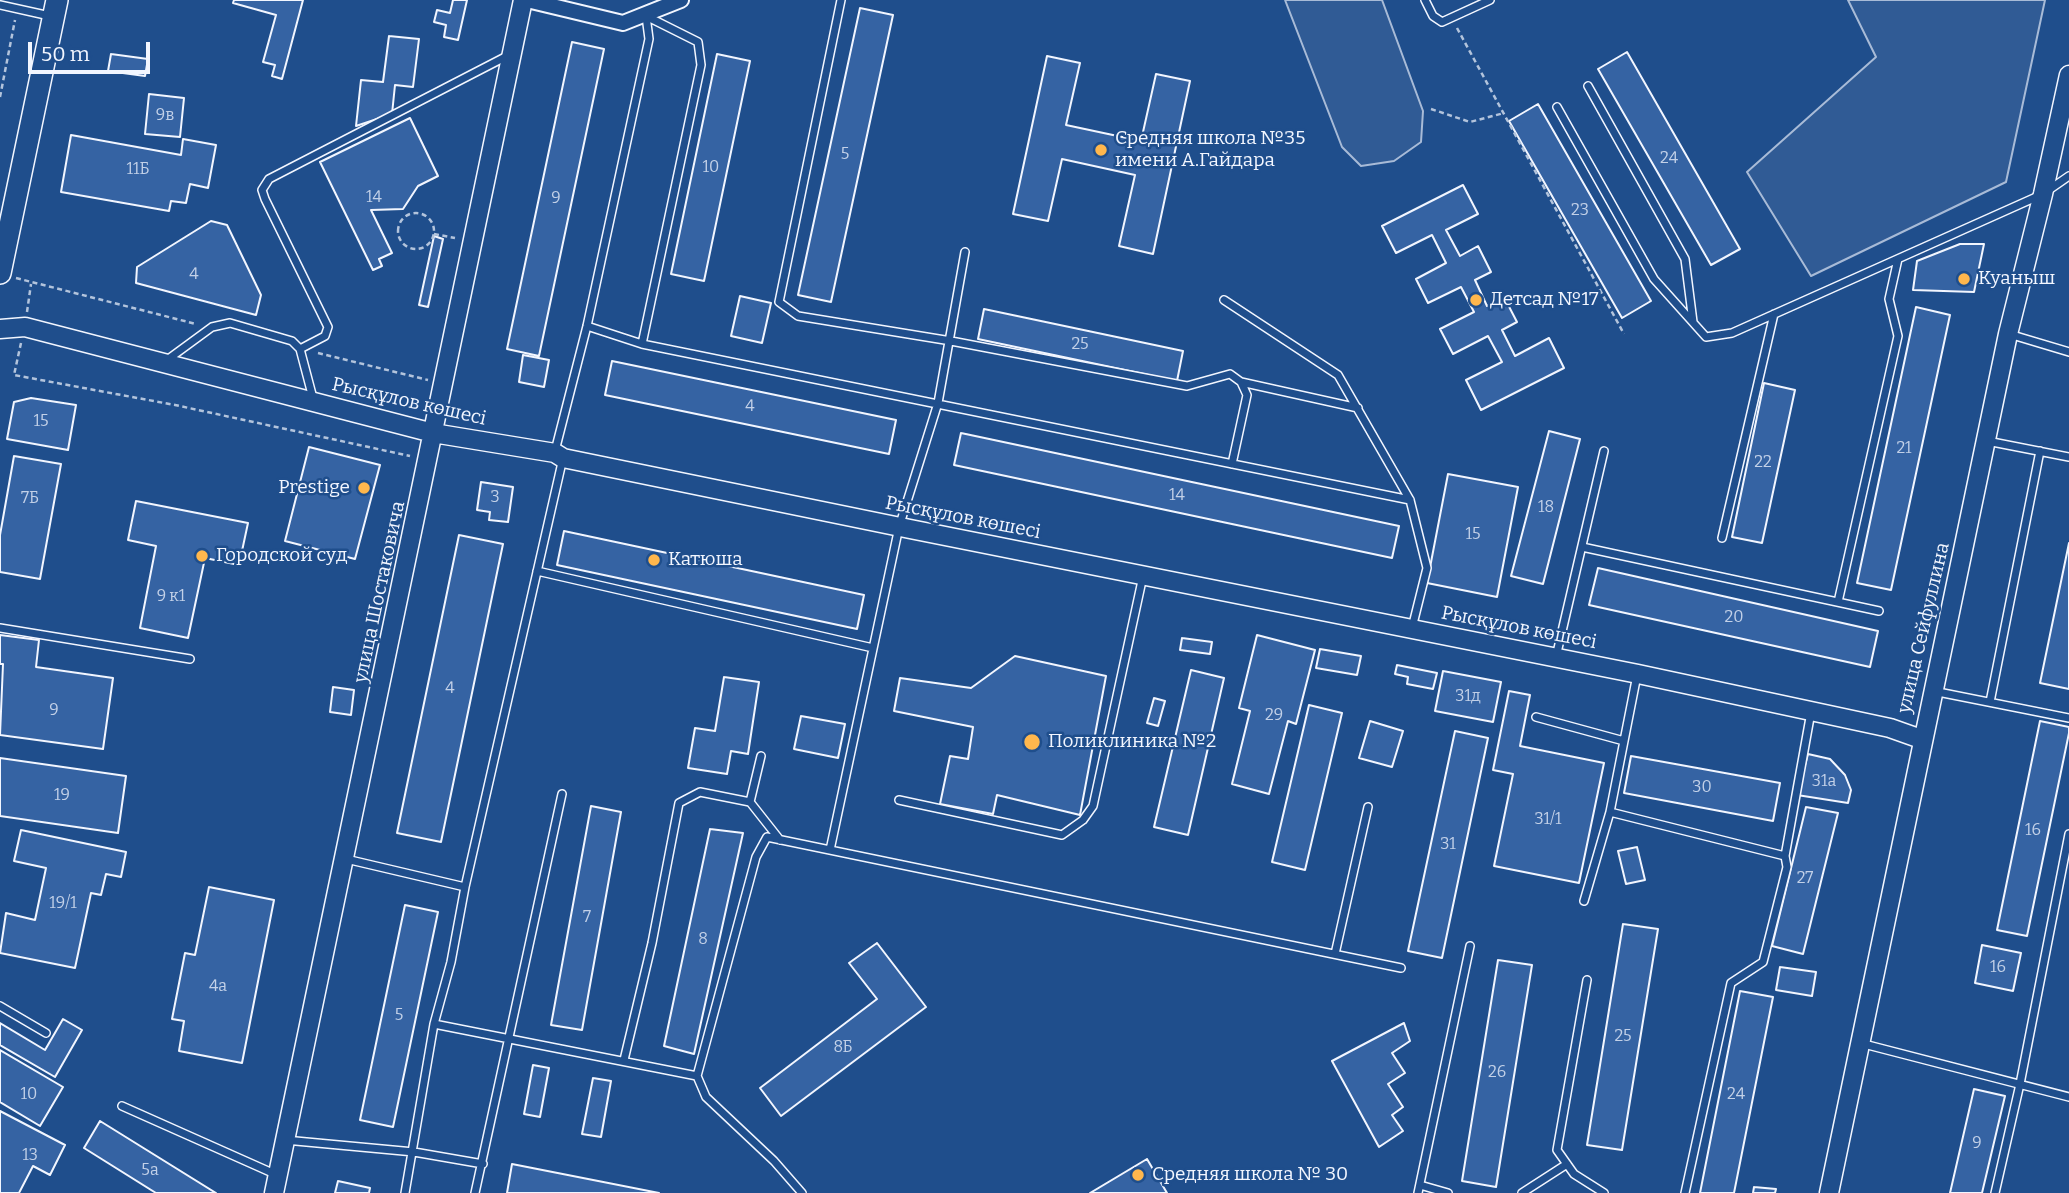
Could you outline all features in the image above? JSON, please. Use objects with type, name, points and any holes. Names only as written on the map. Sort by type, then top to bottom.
[{"type":"main road","points":[[0,273],[56,9]]},
{"type":"street","points":[[525,0],[623,23],[681,0]]},
{"type":"street","name":"улица Шостаковича","points":[[274,1193],[525,0]]},
{"type":"street","name":"улица Сейфуллина","points":[[1829,1193],[1921,739],[2008,334],[2069,75]]},
{"type":"street","name":"Рысқұлов көшесі","points":[[0,328],[25,327],[433,433],[559,455],[899,527],[1556,657],[1890,728],[1921,739]]},
{"type":"lane","points":[[841,0],[779,302],[798,316],[951,341],[1187,386],[1230,374],[1241,382],[1358,408]]},
{"type":"lane","points":[[1425,0],[1433,16],[1442,22],[1490,0]]},
{"type":"lane","points":[[0,5],[56,9]]},
{"type":"lane","points":[[405,1193],[414,1152],[433,1024],[451,962],[465,887],[537,571],[559,455],[649,39],[646,16]]},
{"type":"lane","points":[[642,344],[701,65],[698,42],[646,16]]},
{"type":"lane","points":[[300,349],[325,335],[328,327],[265,199],[262,190],[269,179],[513,53]]},
{"type":"lane","points":[[1588,86],[1685,259],[1693,323]]},
{"type":"lane","points":[[1558,107],[1654,279],[1706,337],[1732,333],[2043,194],[2069,176]]},
{"type":"lane","points":[[830,850],[899,527],[939,403],[965,252]]},
{"type":"lane","points":[[1838,602],[1898,335],[1889,299],[1898,259]]},
{"type":"lane","points":[[1224,300],[1338,374],[1358,408],[1410,500],[1427,568],[1412,629]]},
{"type":"lane","points":[[1722,538],[1774,314]]},
{"type":"lane","points":[[163,363],[212,327],[230,323],[292,341],[300,349],[314,402]]},
{"type":"lane","points":[[587,326],[642,344],[1410,500]]},
{"type":"lane","points":[[2008,334],[2069,352]]},
{"type":"lane","points":[[1233,464],[1248,395],[1241,382]]},
{"type":"lane","points":[[1987,441],[2069,457]]},
{"type":"lane","points":[[1556,657],[1604,451]]},
{"type":"lane","points":[[1990,702],[2040,451]]},
{"type":"lane","points":[[1582,547],[1879,611]]},
{"type":"lane","points":[[537,571],[873,648]]},
{"type":"lane","points":[[900,800],[1062,835],[1083,820],[1093,806],[1143,575]]},
{"type":"lane","points":[[0,628],[190,659]]},
{"type":"lane","points":[[1584,901],[1610,812],[1637,674]]},
{"type":"lane","points":[[1932,691],[2069,718]]},
{"type":"lane","points":[[1685,1193],[1731,983],[1763,962],[1787,867],[1784,856],[1811,711]]},
{"type":"lane","points":[[1536,717],[1624,741]]},
{"type":"lane","points":[[750,802],[761,756]]},
{"type":"lane","points":[[624,1060],[652,943],[679,803],[700,792],[750,802],[780,840]]},
{"type":"lane","points":[[475,1193],[562,794]]},
{"type":"lane","points":[[1335,954],[1368,807]]},
{"type":"lane","points":[[1610,812],[1784,856]]},
{"type":"lane","points":[[1995,1193],[2021,1084],[2069,834]]},
{"type":"lane","points":[[802,1193],[774,1161],[706,1097],[697,1076],[756,857],[767,837],[1401,968]]},
{"type":"lane","points":[[345,859],[465,887]]},
{"type":"lane","points":[[1448,1193],[1419,1189],[1470,946]]},
{"type":"lane","points":[[1587,980],[1557,1150],[1574,1174],[1604,1193]]},
{"type":"lane","points":[[0,1006],[46,1033]]},
{"type":"lane","points":[[433,1024],[697,1076]]},
{"type":"lane","points":[[1860,1043],[2069,1097]]},
{"type":"lane","points":[[122,1106],[278,1175]]},
{"type":"lane","points":[[285,1140],[414,1152],[483,1164]]},
{"type":"lane","points":[[1522,1193],[1567,1164]]},
{"type":"path","points":[[0,97],[17,8]]},
{"type":"path","points":[[1452,19],[1624,334]]},
{"type":"path","points":[[1431,109],[1470,122],[1504,113]]},
{"type":"path","points":[[421,214],[428,218],[434,234],[424,248],[415,250],[407,247],[397,233],[404,217],[421,214]]},
{"type":"path","points":[[434,234],[472,242]]},
{"type":"path","points":[[0,273],[32,284],[121,305]]},
{"type":"path","points":[[32,284],[14,375],[175,405],[429,460]]},
{"type":"shaded area","points":[[1285,0],[1382,0],[1423,111],[1421,142],[1394,161],[1361,166],[1342,147]]},
{"type":"shaded area","points":[[1848,0],[2045,0],[2006,182],[1811,276],[1747,172],[1876,57]]},
{"type":"building","points":[[234,0],[303,0],[282,79],[272,76],[275,65],[263,62],[276,15],[233,3]]},
{"type":"building","points":[[453,0],[467,0],[458,40],[444,37],[446,25],[434,22],[437,10],[450,13]]},
{"type":"building","points":[[860,8],[893,15],[831,302],[798,295]]},
{"type":"building","points":[[389,36],[419,39],[413,87],[395,85],[392,114],[356,126],[361,80],[383,82]]},
{"type":"building","points":[[572,42],[604,49],[539,356],[507,349]]},
{"type":"building","points":[[1627,52],[1740,249],[1711,265],[1598,69]]},
{"type":"building","points":[[111,54],[148,59],[145,76],[108,71]]},
{"type":"building","points":[[717,54],[750,61],[704,281],[671,274]]},
{"type":"building","name":"Средняя школа №35 имени А.Гайдара","points":[[1047,56],[1080,63],[1066,125],[1141,141],[1156,74],[1190,81],[1153,254],[1119,246],[1135,175],[1062,159],[1048,221],[1013,214]]},
{"type":"building","points":[[149,94],[184,98],[180,137],[145,134]]},
{"type":"building","points":[[1538,104],[1651,301],[1622,318],[1509,121]]},
{"type":"building","points":[[410,118],[438,176],[418,186],[403,209],[371,210],[392,253],[379,259],[382,266],[373,270],[320,162]]},
{"type":"building","points":[[71,135],[181,155],[183,139],[216,145],[208,188],[190,184],[186,203],[171,201],[169,211],[61,192]]},
{"type":"building","name":"Детсад №17","points":[[1463,185],[1478,214],[1446,230],[1460,256],[1478,246],[1491,272],[1475,280],[1487,306],[1504,297],[1517,322],[1502,330],[1515,356],[1549,338],[1564,368],[1481,410],[1466,380],[1502,362],[1488,336],[1453,354],[1440,329],[1474,312],[1461,287],[1428,303],[1416,279],[1446,263],[1432,235],[1396,253],[1382,226]]},
{"type":"building","points":[[211,221],[227,225],[261,295],[256,315],[136,283],[137,267]]},
{"type":"building","points":[[434,236],[443,239],[428,307],[419,305]]},
{"type":"building","points":[[1960,244],[1984,244],[1974,292],[1913,290],[1917,261]]},
{"type":"building","points":[[740,296],[771,303],[762,343],[731,336]]},
{"type":"building","points":[[1916,307],[1950,315],[1891,590],[1857,583]]},
{"type":"building","points":[[984,309],[1183,351],[1177,381],[978,339]]},
{"type":"building","points":[[523,355],[549,360],[544,387],[519,382]]},
{"type":"building","points":[[612,361],[896,420],[889,454],[605,395]]},
{"type":"building","points":[[1764,383],[1795,390],[1762,543],[1732,537]]},
{"type":"building","points":[[31,398],[76,405],[68,450],[7,439],[14,402]]},
{"type":"building","points":[[1549,431],[1580,439],[1543,584],[1511,576]]},
{"type":"building","points":[[961,433],[1399,526],[1392,558],[954,465]]},
{"type":"building","points":[[309,447],[380,465],[355,559],[285,541]]},
{"type":"building","points":[[14,456],[61,464],[40,579],[0,572],[0,535]]},
{"type":"building","points":[[1448,474],[1518,487],[1497,597],[1427,583]]},
{"type":"building","points":[[481,482],[513,487],[508,522],[489,520],[490,512],[477,510]]},
{"type":"building","points":[[136,501],[248,523],[239,565],[205,558],[188,638],[140,628],[156,546],[128,540]]},
{"type":"building","points":[[564,531],[864,595],[857,629],[557,565]]},
{"type":"building","points":[[459,535],[503,544],[441,842],[397,833]]},
{"type":"building","points":[[2069,543],[2069,689],[2040,683]]},
{"type":"building","points":[[1598,568],[1878,631],[1870,667],[1589,605]]},
{"type":"building","points":[[0,635],[39,640],[36,667],[113,678],[103,749],[0,735],[3,664],[0,664]]},
{"type":"building","points":[[1257,635],[1315,650],[1296,724],[1288,721],[1269,794],[1232,784],[1250,711],[1239,708]]},
{"type":"building","points":[[1182,638],[1212,642],[1210,654],[1180,650]]},
{"type":"building","points":[[1320,649],[1361,656],[1357,675],[1316,668]]},
{"type":"building","name":"Поликлиника №2","points":[[1015,656],[1106,676],[1080,815],[997,795],[993,814],[940,804],[950,756],[968,759],[973,727],[894,711],[900,678],[971,688]]},
{"type":"building","points":[[1397,665],[1437,673],[1433,689],[1407,684],[1408,677],[1395,674]]},
{"type":"building","points":[[1191,670],[1224,678],[1188,835],[1154,827]]},
{"type":"building","points":[[1443,671],[1501,682],[1493,722],[1435,711]]},
{"type":"building","points":[[724,677],[759,682],[748,754],[731,751],[727,774],[688,768],[695,728],[715,731]]},
{"type":"building","points":[[333,687],[354,690],[351,715],[330,712]]},
{"type":"building","points":[[1509,691],[1530,695],[1520,746],[1604,763],[1579,883],[1494,866],[1513,774],[1493,770]]},
{"type":"building","points":[[1154,698],[1165,701],[1158,726],[1147,723]]},
{"type":"building","points":[[1309,705],[1342,713],[1305,870],[1272,862]]},
{"type":"building","points":[[801,716],[845,724],[838,758],[794,749]]},
{"type":"building","points":[[1370,721],[1403,731],[1392,767],[1359,758]]},
{"type":"building","points":[[2040,721],[2069,727],[2069,733],[2027,936],[1997,930]]},
{"type":"building","points":[[1455,731],[1488,738],[1442,958],[1408,951]]},
{"type":"building","points":[[1808,754],[1830,759],[1845,775],[1851,790],[1848,803],[1797,795]]},
{"type":"building","points":[[1631,756],[1780,783],[1773,821],[1624,793]]},
{"type":"building","points":[[0,758],[126,776],[118,833],[0,816]]},
{"type":"building","points":[[591,806],[621,812],[582,1030],[551,1025]]},
{"type":"building","points":[[1806,807],[1838,813],[1803,954],[1772,946]]},
{"type":"building","points":[[710,829],[743,833],[694,1054],[664,1046]]},
{"type":"building","points":[[21,830],[126,852],[121,877],[106,874],[101,895],[91,893],[75,968],[0,953],[6,913],[35,920],[46,868],[14,861]]},
{"type":"building","points":[[1637,847],[1645,880],[1626,884],[1618,851]]},
{"type":"building","points":[[209,887],[274,900],[242,1063],[179,1051],[184,1021],[172,1019],[185,953],[195,955]]},
{"type":"building","points":[[405,905],[438,912],[393,1127],[360,1120]]},
{"type":"building","points":[[1623,924],[1658,929],[1622,1150],[1587,1145]]},
{"type":"building","points":[[877,943],[926,1007],[781,1116],[760,1088],[877,999],[849,963]]},
{"type":"building","points":[[1982,945],[2021,953],[2013,991],[1975,983]]},
{"type":"building","points":[[1498,960],[1532,965],[1496,1187],[1462,1181]]},
{"type":"building","points":[[1780,967],[1816,972],[1812,996],[1776,990]]},
{"type":"building","points":[[1740,991],[1773,997],[1734,1193],[1700,1193]]},
{"type":"building","points":[[63,1019],[82,1030],[55,1077],[0,1045],[0,1023],[45,1050]]},
{"type":"building","points":[[1404,1023],[1410,1041],[1392,1053],[1405,1073],[1388,1084],[1403,1107],[1392,1115],[1403,1131],[1379,1147],[1332,1061]]},
{"type":"building","points":[[0,1050],[63,1087],[40,1126],[0,1102]]},
{"type":"building","points":[[533,1065],[549,1068],[540,1117],[524,1114]]},
{"type":"building","points":[[593,1078],[611,1081],[601,1137],[582,1134]]},
{"type":"building","points":[[1974,1089],[2005,1096],[1982,1193],[1950,1193]]},
{"type":"building","points":[[0,1111],[65,1145],[50,1175],[33,1166],[19,1193],[0,1193]]},
{"type":"building","points":[[100,1121],[216,1193],[156,1193],[84,1148]]},
{"type":"building","name":"Средняя школа № 30","points":[[1147,1159],[1167,1193],[1090,1193]]},
{"type":"building","points":[[512,1164],[659,1193],[507,1193]]},
{"type":"building","points":[[338,1181],[370,1188],[369,1193],[335,1193]]},
{"type":"building","points":[[1754,1187],[1776,1189],[1775,1193],[1753,1193]]},
{"type":"place","name":"Средняя школа №35 имени А.Гайдара","points":[[1101,150]]},
{"type":"place","name":"Куаныш","points":[[1964,279]]},
{"type":"place","name":"Детсад №17","points":[[1476,300]]},
{"type":"place","name":"Prestige","points":[[364,488]]},
{"type":"place","name":"Городской суд","points":[[202,556]]},
{"type":"place","name":"Катюша","points":[[654,560]]},
{"type":"place","name":"Поликлиника №2","points":[[1032,742]]},
{"type":"place","name":"Средняя школа № 30","points":[[1138,1175]]}]
